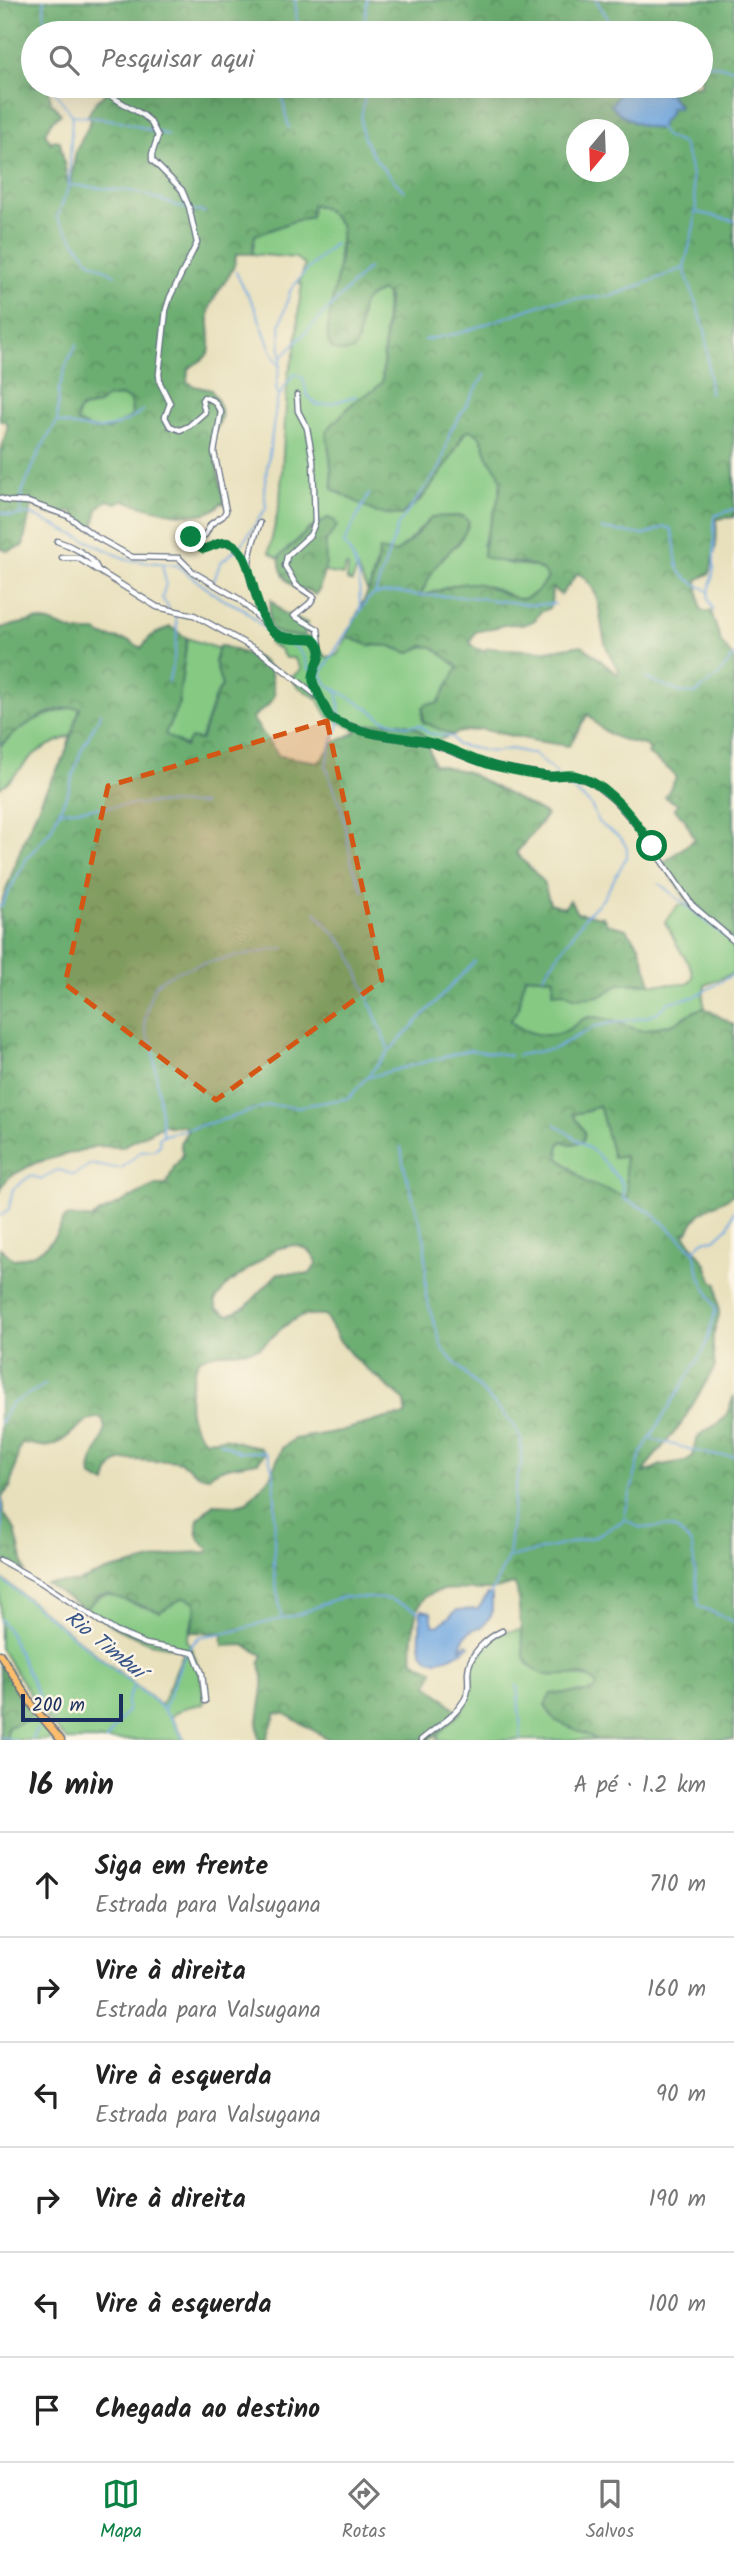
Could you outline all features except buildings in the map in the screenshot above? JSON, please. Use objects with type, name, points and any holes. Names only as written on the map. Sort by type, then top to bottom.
[{"type":"main road","points":[[0,1654],[35,1709],[61,1740]]},
{"type":"street","points":[[116,98],[150,121],[158,136],[152,160],[178,184],[190,207],[197,244],[169,301],[161,347],[160,381],[170,403],[165,417],[170,426],[180,430],[189,426],[205,412],[202,400],[204,397],[214,401],[219,408],[221,418],[214,445],[214,459],[226,511],[211,524],[205,535],[191,537],[190,540],[204,549],[219,543],[230,543],[248,560]]},
{"type":"street","points":[[297,396],[297,408],[307,428],[314,466],[315,523],[310,535],[287,556],[285,566],[296,585],[314,597],[293,616],[319,630],[320,650],[313,680],[330,718],[370,733],[430,743],[471,760],[551,776],[575,776],[593,783],[614,800],[639,828],[670,877],[692,905],[734,941]]},
{"type":"street","points":[[0,498],[28,502],[62,513],[96,537],[132,556],[179,558],[193,572],[231,593],[281,636],[315,640],[320,650]]},
{"type":"street","points":[[260,523],[248,560],[250,579],[267,624]]},
{"type":"street","points":[[57,541],[85,555],[97,568]]},
{"type":"street","points":[[62,558],[78,558],[157,607],[194,615],[242,641],[268,657],[324,702]]},
{"type":"street","points":[[0,1560],[42,1583],[115,1631],[146,1644],[194,1653],[202,1673],[205,1701]]},
{"type":"street","points":[[421,1740],[447,1721],[460,1706],[469,1688],[468,1669],[472,1659],[488,1639],[502,1631]]},
{"type":"highlighted area","points":[[327,721],[382,980],[216,1100],[65,984],[108,786]]},
{"type":"green space","points":[[0,0],[734,0],[734,517],[716,519],[715,553],[710,573],[697,580],[701,610],[711,611],[721,642],[734,659],[734,941],[690,905],[663,863],[695,839],[684,818],[674,809],[678,804],[665,797],[676,778],[648,754],[650,751],[647,746],[607,733],[588,714],[569,746],[480,729],[452,735],[423,722],[423,708],[426,704],[438,703],[458,667],[433,647],[424,646],[408,653],[390,646],[369,645],[347,637],[372,583],[379,550],[395,553],[432,517],[463,516],[469,522],[460,540],[436,566],[420,596],[459,584],[473,583],[521,599],[538,590],[548,578],[542,571],[527,564],[483,556],[501,485],[499,474],[481,439],[469,430],[464,433],[448,463],[426,493],[401,515],[377,513],[332,489],[326,431],[355,401],[382,382],[388,299],[387,294],[382,291],[365,301],[354,350],[334,350],[329,344],[328,328],[340,257],[341,226],[325,210],[312,205],[311,217],[255,235],[252,254],[236,254],[233,268],[210,308],[209,352],[188,370],[187,381],[194,386],[211,390],[221,409],[219,425],[211,438],[225,504],[221,503],[202,514],[189,514],[159,510],[123,500],[117,503],[107,500],[98,508],[93,530],[70,511],[59,515],[50,514],[32,502],[23,546],[7,551],[0,548],[0,455],[8,425],[5,421],[0,421]],"holes":[[[21,21],[713,21],[713,98],[100,98],[88,115],[91,121],[76,151],[69,190],[60,141],[54,140],[51,143],[45,133],[53,120],[61,114],[50,98],[21,98]],[[120,396],[131,400],[132,415],[109,430],[89,428],[77,422],[82,408],[97,405],[106,398]],[[578,573],[587,581],[597,599],[604,641],[619,671],[617,674],[582,645],[545,651],[488,648],[483,651],[473,647],[470,642],[475,632],[509,624],[524,625],[535,620],[540,612],[551,605],[552,588],[561,595]]]},
{"type":"green space","points":[[311,205],[321,207],[341,226],[337,281],[328,329],[358,342],[362,304],[368,297],[382,291],[387,294],[382,382],[355,401],[326,431],[332,489],[384,514],[401,515],[421,500],[448,463],[464,434],[469,429],[474,431],[482,439],[488,458],[499,472],[501,480],[496,509],[482,545],[503,562],[535,567],[544,573],[548,578],[531,596],[517,601],[495,589],[478,584],[460,584],[419,596],[435,567],[449,550],[459,543],[469,522],[463,516],[432,517],[400,550],[379,555],[368,592],[357,569],[352,582],[347,580],[348,566],[343,575],[324,572],[328,518],[309,529],[278,558],[269,552],[280,501],[288,373],[296,341],[302,285],[299,283],[305,265],[296,258],[252,254],[255,235],[310,217]]},
{"type":"green space","points":[[120,396],[131,400],[132,415],[127,420],[109,430],[89,428],[77,422],[82,408],[97,405],[106,398]]},
{"type":"green space","points":[[328,518],[335,521],[337,526],[325,543],[326,564],[315,595],[294,587],[287,580],[280,566],[280,556],[309,530]]},
{"type":"green space","points":[[271,600],[282,612],[307,623],[304,637],[274,630],[269,620]]},
{"type":"green space","points":[[36,620],[76,632],[96,632],[130,641],[141,648],[152,635],[170,627],[187,638],[178,707],[165,734],[185,747],[190,738],[201,740],[215,697],[222,686],[215,662],[219,646],[258,658],[270,669],[275,695],[268,705],[252,718],[279,756],[319,762],[334,743],[356,732],[354,729],[389,723],[415,727],[425,739],[434,764],[467,772],[547,815],[516,853],[543,881],[550,903],[564,908],[570,900],[577,913],[603,917],[607,924],[626,929],[639,945],[651,983],[619,984],[603,995],[576,998],[563,992],[553,993],[554,978],[525,976],[519,1007],[510,1021],[530,1032],[545,1035],[560,1033],[584,1018],[591,1017],[645,1031],[674,1023],[696,1010],[705,1008],[734,1025],[734,1194],[702,1212],[688,1232],[683,1233],[706,1264],[713,1282],[717,1283],[719,1315],[713,1336],[715,1367],[680,1426],[649,1463],[644,1473],[661,1465],[685,1461],[693,1456],[697,1439],[724,1418],[734,1396],[734,1740],[598,1740],[554,1720],[545,1705],[551,1694],[587,1692],[595,1690],[597,1685],[581,1675],[551,1675],[532,1667],[524,1656],[517,1589],[514,1584],[491,1590],[439,1591],[422,1601],[414,1627],[413,1660],[433,1671],[428,1685],[460,1713],[438,1734],[428,1740],[330,1740],[285,1714],[276,1713],[266,1740],[259,1740],[258,1724],[263,1685],[260,1663],[263,1655],[244,1645],[223,1646],[222,1633],[191,1632],[196,1609],[194,1601],[184,1597],[160,1612],[107,1594],[99,1596],[85,1609],[47,1584],[78,1582],[106,1571],[183,1553],[208,1552],[209,1549],[199,1536],[198,1519],[213,1504],[236,1505],[247,1502],[270,1477],[282,1448],[294,1439],[404,1416],[405,1401],[354,1358],[339,1340],[325,1315],[308,1315],[295,1319],[258,1348],[213,1354],[198,1360],[189,1403],[193,1423],[198,1432],[206,1440],[224,1438],[260,1448],[264,1453],[258,1462],[225,1468],[208,1477],[176,1461],[122,1460],[112,1467],[106,1484],[91,1476],[90,1469],[104,1433],[102,1418],[82,1424],[57,1444],[43,1446],[22,1443],[11,1486],[2,1497],[3,1512],[15,1530],[25,1572],[0,1558],[0,1248],[13,1259],[31,1255],[51,1241],[64,1218],[69,1216],[94,1219],[93,1217],[147,1189],[166,1185],[183,1155],[180,1143],[188,1130],[182,1125],[169,1127],[165,1124],[122,1147],[97,1146],[35,1163],[9,1177],[0,1193],[0,907],[25,837],[64,757],[80,708],[47,714],[26,725],[0,746],[0,628]],"holes":[[[599,1105],[613,1157],[624,1156],[628,1197],[587,1183],[559,1158],[558,1148],[561,1141],[571,1144],[582,1142],[584,1138],[584,1131],[573,1114]],[[293,1245],[314,1255],[317,1263],[310,1274],[278,1273],[246,1307],[228,1315],[217,1309],[215,1301],[227,1285],[276,1249]]]},
{"type":"green space","points":[[273,629],[280,634],[308,637],[326,657],[337,655],[347,637],[369,645],[390,646],[408,653],[424,646],[433,647],[458,667],[438,703],[426,704],[423,708],[422,721],[452,735],[432,743],[404,725],[379,723],[354,729],[328,717],[318,699],[296,685],[292,677],[301,669],[294,658],[285,658],[280,649],[269,644]]},
{"type":"green space","points":[[187,638],[219,649],[215,662],[222,686],[215,697],[200,740],[186,747],[164,734],[178,707]]},
{"type":"green space","points":[[72,707],[80,707],[72,735],[37,752],[0,788],[0,746],[28,722]]},
{"type":"green space","points":[[678,905],[690,905],[734,941],[734,973],[705,985],[705,1008],[696,1010],[674,1023],[645,1031],[607,1019],[589,1017],[565,1032],[543,1035],[529,1032],[510,1021],[519,1007],[525,976],[554,978],[553,993],[563,991],[576,998],[603,995],[619,984],[688,984],[693,977],[691,969],[665,923]]},
{"type":"green space","points":[[599,1105],[613,1156],[624,1155],[629,1198],[587,1183],[559,1158],[558,1148],[561,1141],[571,1144],[582,1142],[572,1114],[588,1111]]},
{"type":"green space","points":[[0,1577],[161,1706],[185,1649],[150,1643],[120,1630],[85,1609],[95,1600],[109,1594],[137,1605],[151,1607],[166,1605],[184,1597],[194,1601],[196,1609],[187,1640],[199,1671],[204,1704],[178,1711],[171,1717],[185,1740],[67,1740],[46,1718],[0,1648]]},
{"type":"green space","points":[[521,1630],[524,1656],[529,1666],[593,1679],[597,1685],[595,1690],[551,1694],[573,1728],[598,1740],[437,1740],[442,1730],[464,1707],[472,1665],[481,1648],[495,1635]]},
{"type":"green space","points":[[0,1662],[34,1713],[22,1722],[8,1727],[6,1740],[0,1740]]},
{"type":"green space","points":[[34,1713],[53,1736],[50,1740],[6,1740],[8,1727],[22,1722]]},
{"type":"water","points":[[616,98],[673,98],[679,107],[671,107],[660,129],[640,125],[621,115],[611,105]]},
{"type":"water","points":[[488,1594],[492,1595],[492,1614],[482,1627],[470,1631],[461,1648],[467,1644],[470,1646],[444,1659],[429,1659],[423,1654],[420,1645],[422,1610],[431,1612],[433,1625],[438,1626],[457,1610],[478,1609]]},
{"type":"waterway","points":[[44,0],[45,21]]},
{"type":"waterway","points":[[295,0],[297,21]]},
{"type":"waterway","points":[[365,21],[367,0]]},
{"type":"waterway","points":[[596,0],[609,21]]},
{"type":"waterway","points":[[713,65],[734,69]]},
{"type":"waterway","points":[[60,98],[72,115],[69,185],[57,218],[89,260],[115,275]]},
{"type":"waterway","points":[[283,98],[289,128]]},
{"type":"waterway","points":[[364,98],[361,125],[366,143],[377,161],[404,191]]},
{"type":"waterway","points":[[73,115],[121,121],[153,131]]},
{"type":"waterway","points":[[659,128],[665,136],[683,144],[690,165],[696,205],[684,268],[706,333],[710,393]]},
{"type":"waterway","points":[[158,132],[168,135]]},
{"type":"waterway","points":[[70,185],[137,192],[187,209]]},
{"type":"waterway","points":[[192,210],[205,212]]},
{"type":"waterway","points":[[696,212],[734,221]]},
{"type":"waterway","points":[[279,394],[276,390],[281,358],[280,326],[290,291],[302,275],[335,243]]},
{"type":"waterway","points":[[282,357],[368,268]]},
{"type":"waterway","points":[[424,340],[460,333],[552,301],[612,296],[684,268]]},
{"type":"waterway","points":[[236,272],[255,308],[279,365]]},
{"type":"waterway","points":[[20,513],[22,492],[41,448],[57,422],[59,389],[67,363],[77,344]]},
{"type":"waterway","points":[[214,581],[220,563],[242,544],[266,508],[264,489],[276,406],[288,381],[296,374],[303,378],[307,395],[317,405],[356,396]]},
{"type":"waterway","points":[[321,673],[367,600],[375,594],[398,525],[441,466],[450,432],[485,374]]},
{"type":"waterway","points":[[58,422],[82,428],[102,429],[122,423],[143,410]]},
{"type":"waterway","points":[[360,610],[359,576],[344,543],[369,494]]},
{"type":"waterway","points":[[713,610],[708,598],[714,568],[714,516],[734,509]]},
{"type":"waterway","points":[[0,512],[11,516],[30,514],[128,560],[176,565],[220,598],[244,609],[271,635],[296,647],[304,657],[308,669],[320,673],[328,685],[382,719],[406,726],[420,725],[428,733],[452,737],[457,745],[493,752],[511,749],[534,754],[557,774]]},
{"type":"waterway","points":[[602,529],[645,535],[664,527],[670,528],[680,571],[686,578],[708,591]]},
{"type":"waterway","points":[[162,564],[166,583],[162,598],[169,608]]},
{"type":"waterway","points":[[376,594],[398,592],[532,605],[555,604]]},
{"type":"waterway","points":[[168,682],[177,636],[173,612]]},
{"type":"waterway","points":[[646,678],[680,692],[695,694],[719,675],[734,655]]},
{"type":"waterway","points":[[338,692],[340,722],[326,766],[342,810],[352,864],[363,891]]},
{"type":"waterway","points":[[0,908],[27,858],[50,831],[68,792],[81,751],[101,713]]},
{"type":"waterway","points":[[543,976],[586,916],[603,899],[627,856],[627,848],[621,838],[599,823],[591,805],[560,778]]},
{"type":"waterway","points":[[60,811],[152,803],[203,804]]},
{"type":"waterway","points":[[660,884],[734,944]]},
{"type":"waterway","points":[[315,912],[349,950],[389,1050]]},
{"type":"waterway","points":[[0,1216],[9,1209],[13,1189],[30,1176],[43,1179],[58,1170],[74,1175],[91,1164],[122,1168],[141,1151],[154,1150],[160,1145],[159,1138],[163,1135],[153,1045],[145,1025],[150,998],[156,985],[179,971],[197,965],[284,948]]},
{"type":"waterway","points":[[164,1135],[269,1105],[296,1107],[349,1098],[389,1051],[475,961]]},
{"type":"waterway","points":[[518,1055],[553,1049],[596,1026],[646,1017],[656,1013],[669,1002],[694,997],[734,974]]},
{"type":"waterway","points":[[369,1077],[469,1050],[510,1055]]},
{"type":"waterway","points":[[509,1558],[594,1537],[623,1521],[641,1453],[705,1348],[716,1309],[699,1274],[694,1251],[651,1212],[624,1199],[622,1183],[597,1154],[555,1124]]},
{"type":"waterway","points":[[401,1147],[425,1241],[426,1297],[443,1350],[513,1424],[521,1439],[521,1463],[515,1490],[508,1558],[490,1595]]},
{"type":"waterway","points":[[695,1250],[702,1241],[715,1239],[728,1227],[734,1211]]},
{"type":"waterway","points":[[0,1423],[11,1404],[46,1384]]},
{"type":"waterway","points":[[652,1439],[712,1455],[734,1456]]},
{"type":"waterway","points":[[220,1442],[239,1452],[265,1452],[270,1462],[275,1489],[274,1571],[282,1617]]},
{"type":"waterway","points":[[0,1480],[3,1559]]},
{"type":"waterway","points":[[625,1519],[640,1528],[665,1526],[676,1529],[689,1541],[692,1546],[699,1606],[734,1622]]},
{"type":"waterway","name":"Rio Timbuí","points":[[0,1578],[160,1706],[184,1740]]},
{"type":"waterway","points":[[189,1648],[199,1637],[300,1614],[344,1597],[389,1599],[420,1612]]},
{"type":"waterway","points":[[0,1619],[53,1719]]},
{"type":"waterway","points":[[164,1709],[186,1654]]},
{"type":"waterway","points":[[517,1685],[520,1740]]},
{"type":"waterway","points":[[106,1740],[127,1711],[127,1701],[133,1687]]},
{"type":"waterway","points":[[32,1740],[37,1729]]},
{"type":"waterway","points":[[0,1737],[15,1740]]},
{"type":"route","points":[[191,537],[191,542],[204,549],[223,543],[234,545],[248,560],[252,586],[272,630],[281,636],[313,639],[317,642],[321,654],[313,684],[323,699],[330,718],[377,735],[430,743],[471,760],[504,768],[545,776],[569,775],[582,778],[604,790],[652,846]]}]
